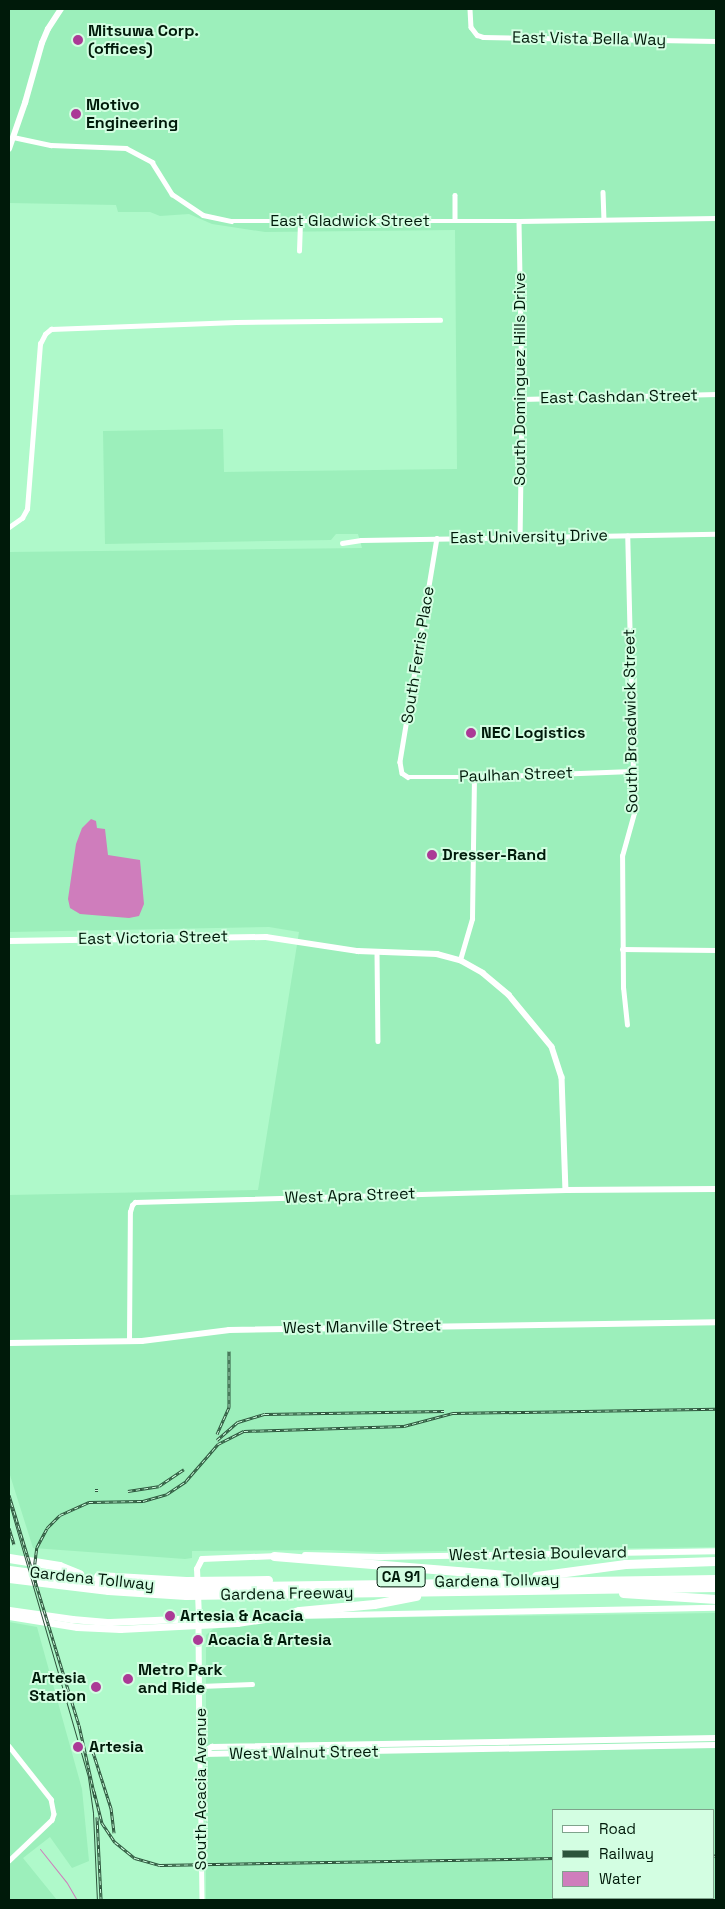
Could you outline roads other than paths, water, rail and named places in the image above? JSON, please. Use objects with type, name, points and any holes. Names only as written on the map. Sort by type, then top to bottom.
[{"type":"highway","points":[[274,1556],[503,1575]]},
{"type":"highway","points":[[536,1576],[625,1564],[716,1560]]},
{"type":"highway","name":"Gardena Freeway","points":[[46,1573],[59,1566],[79,1574],[186,1588],[213,1588],[224,1595],[432,1592],[538,1588],[716,1587]]},
{"type":"highway","points":[[10,1568],[46,1573]]},
{"type":"highway","name":"Gardena Freeway","points":[[10,1568],[46,1573],[136,1593],[186,1588],[503,1575],[716,1573]]},
{"type":"highway","name":"Gardena Tollway","points":[[213,1588],[716,1578]]},
{"type":"highway","name":"Gardena Tollway","points":[[224,1595],[229,1590],[716,1582]]},
{"type":"highway","points":[[538,1588],[716,1599]]},
{"type":"highway","points":[[278,1617],[299,1611],[396,1600],[432,1592]]},
{"type":"main road","name":"West Artesia Boulevard","points":[[199,1621],[197,1569],[202,1559],[316,1555],[380,1557],[716,1551]]},
{"type":"main road","points":[[9,1616],[27,1616],[94,1629],[120,1629],[199,1621],[237,1623],[278,1617],[716,1608]]},
{"type":"main road","points":[[9,1610],[27,1616]]},
{"type":"street","points":[[9,149],[42,43],[48,29],[61,9]]},
{"type":"street","name":"East Vista Bella Way","points":[[470,9],[470,22],[473,32],[483,37],[716,41]]},
{"type":"street","name":"East Gladwick Street","points":[[13,137],[51,145],[126,148],[152,162],[172,194],[202,215],[232,221],[519,221],[604,218],[716,218]]},
{"type":"street","points":[[603,192],[604,218]]},
{"type":"street","points":[[455,195],[455,220]]},
{"type":"street","points":[[299,251],[300,221]]},
{"type":"street","name":"South Dominguez Hills Drive","points":[[519,221],[522,399],[520,537]]},
{"type":"street","points":[[9,527],[22,518],[27,508],[40,344],[45,334],[52,330],[236,322],[440,320]]},
{"type":"street","name":"East Cashdan Street","points":[[522,399],[716,394]]},
{"type":"street","name":"East University Drive","points":[[342,543],[361,540],[437,538],[716,534]]},
{"type":"street","name":"South Broadwick Street","points":[[627,536],[634,813],[622,856],[622,949],[627,1025]]},
{"type":"street","name":"South Ferris Place","points":[[402,773],[400,762],[437,538]]},
{"type":"street","name":"Paulhan Street","points":[[402,773],[408,777],[474,777],[632,771]]},
{"type":"street","points":[[460,960],[472,919],[474,777]]},
{"type":"street","name":"East Victoria Street","points":[[9,941],[244,936],[296,940],[377,952],[437,954],[460,960],[483,973],[509,995],[552,1047],[562,1078],[566,1190]]},
{"type":"street","points":[[622,949],[716,950]]},
{"type":"street","points":[[377,952],[378,1041]]},
{"type":"street","points":[[566,1190],[716,1189]]},
{"type":"street","name":"West Apra Street","points":[[129,1341],[130,1212],[135,1202],[566,1190]]},
{"type":"street","name":"West Manville Street","points":[[9,1343],[163,1340],[229,1330],[716,1322]]},
{"type":"street","name":"South Acacia Avenue","points":[[199,1621],[202,1900]]},
{"type":"street","points":[[200,1686],[252,1684]]},
{"type":"street","name":"West Walnut Street","points":[[200,1754],[212,1748],[446,1743],[532,1745],[713,1742]]},
{"type":"street","points":[[446,1743],[446,1750]]},
{"type":"street","name":"West Walnut Street","points":[[200,1754],[446,1750],[532,1745]]},
{"type":"street","points":[[9,1746],[51,1799],[54,1814],[52,1820],[9,1861]]},
{"type":"street","points":[[325,1746],[325,1752]]},
{"type":"street","points":[[262,1747],[262,1754]]},
{"type":"water","points":[[91,819],[96,821],[97,828],[105,829],[108,855],[140,860],[144,904],[139,916],[129,918],[80,914],[70,908],[68,899],[76,844],[82,828]]},
{"type":"waterway","points":[[40,1849],[67,1883],[77,1900]]},
{"type":"tram line","points":[[9,1503],[88,1777],[93,1813],[97,1900]]},
{"type":"railway","points":[[217,1434],[229,1407],[229,1351]]},
{"type":"railway","points":[[36,1586],[34,1570],[37,1547],[47,1528],[60,1515],[89,1502],[143,1501],[167,1494],[186,1481],[218,1444],[244,1431],[404,1426],[453,1413],[716,1409]]},
{"type":"railway","points":[[217,1440],[238,1422],[265,1414],[444,1411]]},
{"type":"railway","points":[[128,1491],[159,1486],[184,1469]]},
{"type":"railway","points":[[9,1495],[79,1725],[95,1797]]},
{"type":"railway","points":[[9,1528],[14,1544]]},
{"type":"railway","points":[[93,1752],[111,1808],[114,1833]]},
{"type":"railway","points":[[94,1791],[102,1823],[115,1842],[135,1858],[160,1865],[552,1858]]},
{"type":"railway","points":[[97,1817],[101,1900]]},
{"type":"place","name":"Mitsuwa Corp. (offices)","points":[[78,40]]},
{"type":"place","name":"Motivo Engineering","points":[[76,114]]},
{"type":"place","name":"NEC Logistics","points":[[471,733]]},
{"type":"place","name":"Dresser-Rand","points":[[432,855]]},
{"type":"place","name":"Artesia & Acacia","points":[[170,1616]]},
{"type":"place","name":"Acacia & Artesia","points":[[198,1640]]},
{"type":"place","name":"Metro Park and Ride","points":[[128,1679]]},
{"type":"place","name":"Artesia Station","points":[[96,1687]]},
{"type":"place","name":"Artesia","points":[[78,1747]]}]
